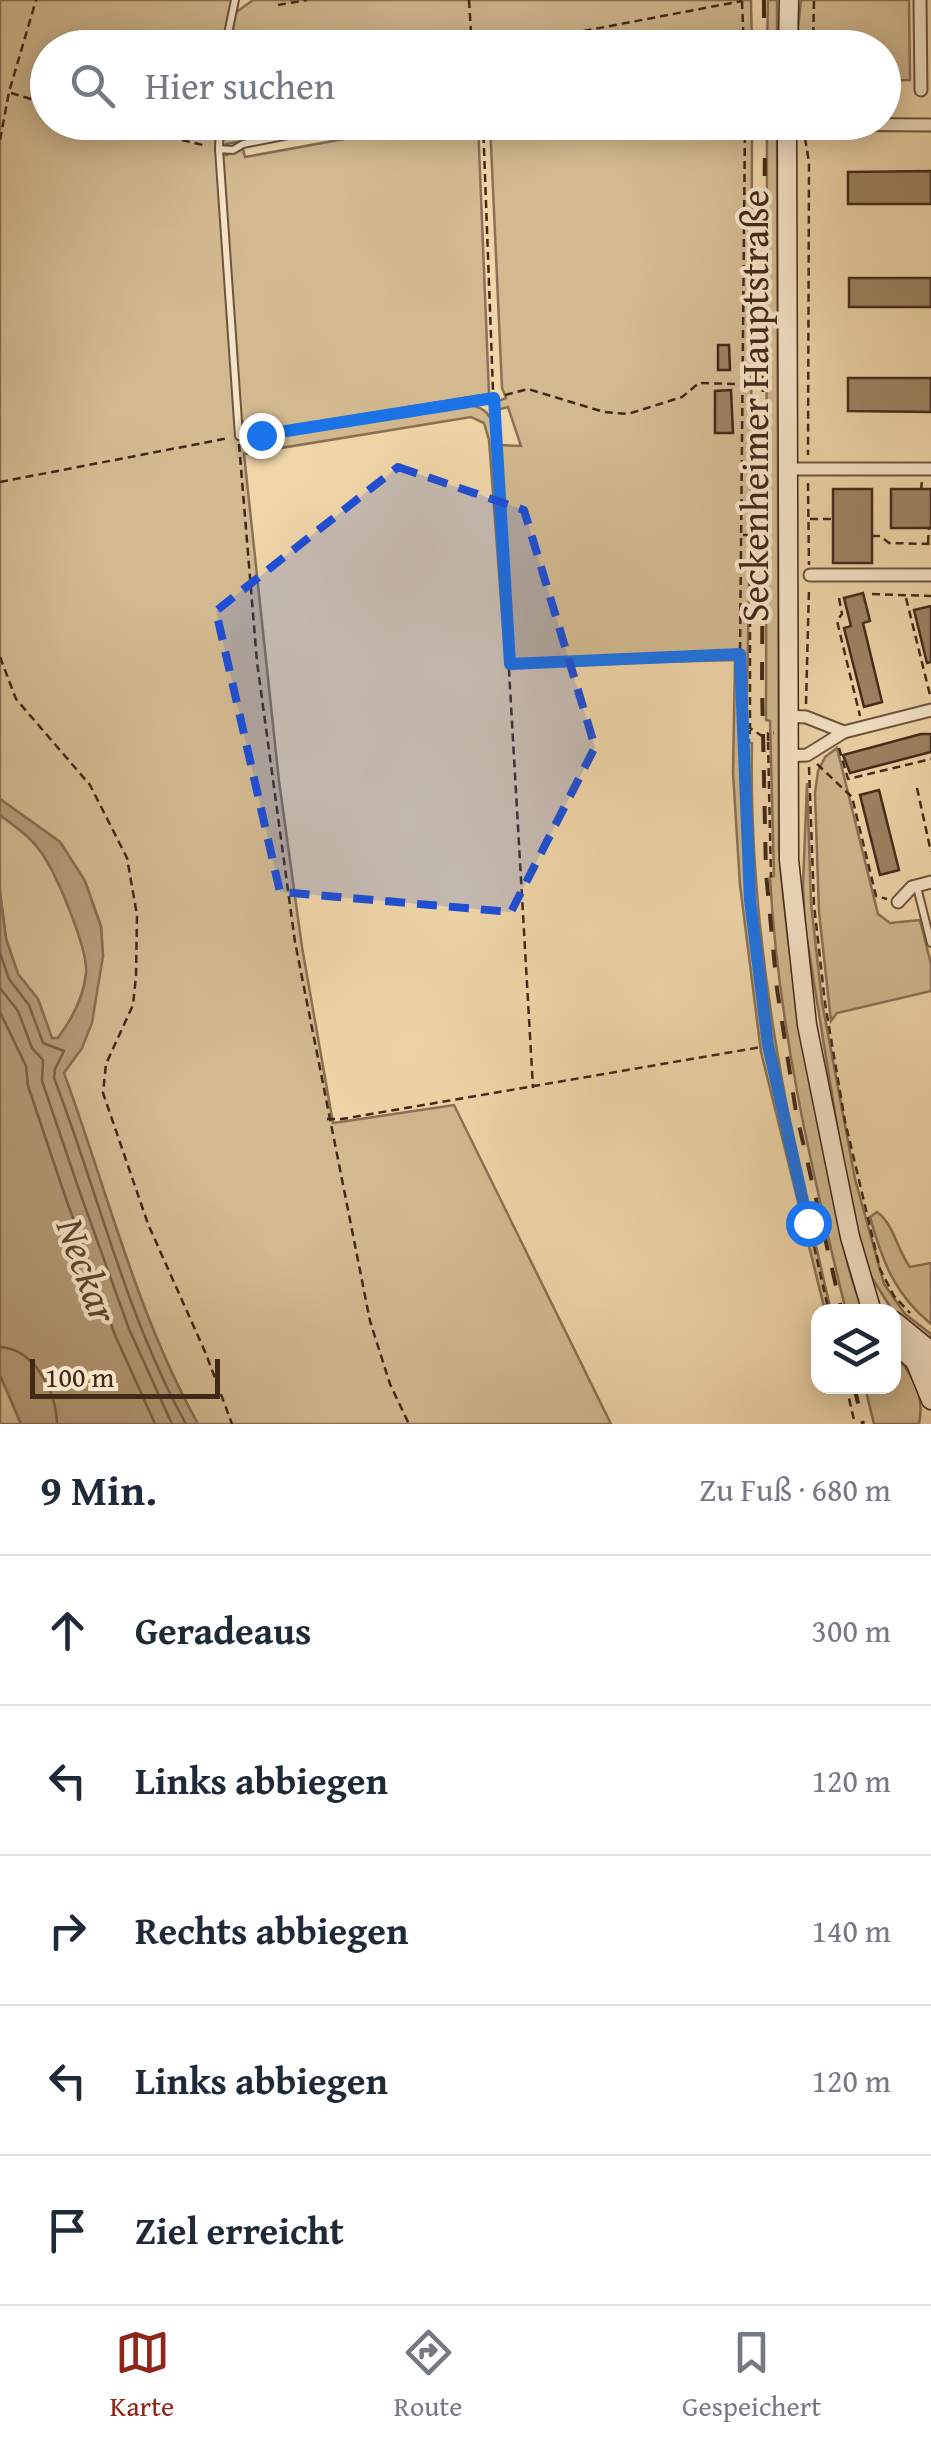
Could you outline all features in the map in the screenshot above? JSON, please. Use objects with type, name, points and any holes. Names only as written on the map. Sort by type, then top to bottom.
[{"type":"main road","points":[[788,30],[789,0]]},
{"type":"main road","name":"Seckenheimer Hauptstraße","points":[[787,140],[789,860],[807,1025],[826,1129],[870,1304]]},
{"type":"main road","points":[[863,1283],[878,1304]]},
{"type":"main road","points":[[901,1330],[926,1360],[931,1400]]},
{"type":"main road","points":[[901,1346],[926,1360]]},
{"type":"street","points":[[920,0],[921,90]]},
{"type":"street","points":[[901,125],[931,125]]},
{"type":"street","points":[[788,469],[931,469]]},
{"type":"street","points":[[810,575],[931,575]]},
{"type":"street","points":[[786,756],[807,756],[840,734],[931,710]]},
{"type":"street","points":[[786,716],[806,717],[840,734]]},
{"type":"street","points":[[898,902],[917,885],[931,882]]},
{"type":"lane","points":[[228,30],[234,0]]},
{"type":"lane","points":[[219,140],[239,436],[494,398]]},
{"type":"lane","points":[[218,149],[233,150],[263,140]]},
{"type":"lane","points":[[917,885],[931,943]]},
{"type":"path","points":[[0,140],[36,0]]},
{"type":"path","points":[[278,5],[307,0]]},
{"type":"path","points":[[469,0],[471,30]]},
{"type":"path","points":[[813,30],[814,0]]},
{"type":"path","points":[[589,30],[742,1],[743,30]]},
{"type":"path","points":[[10,92],[30,98]]},
{"type":"path","points":[[181,140],[218,149]]},
{"type":"path","points":[[484,140],[494,398],[534,1088]]},
{"type":"path","points":[[744,140],[740,654],[750,900],[768,1045],[827,1304]]},
{"type":"path","points":[[494,398],[528,389],[604,412],[628,414],[682,397],[699,382],[742,384]]},
{"type":"path","points":[[0,482],[239,436],[257,662],[278,829],[327,1119],[370,1321],[390,1384],[409,1424]]},
{"type":"path","points":[[809,519],[833,518]]},
{"type":"path","points":[[872,536],[880,536],[889,543],[930,544],[929,528]]},
{"type":"path","points":[[742,535],[750,535],[750,720]]},
{"type":"path","points":[[872,594],[931,596]]},
{"type":"path","points":[[839,598],[842,614],[837,621],[863,727]]},
{"type":"path","points":[[906,598],[931,700]]},
{"type":"path","points":[[832,641],[842,640]]},
{"type":"path","points":[[510,664],[740,654]]},
{"type":"path","points":[[0,657],[16,699],[90,785],[127,858],[138,915],[133,1005],[106,1064],[102,1093],[148,1224],[206,1354],[232,1424]]},
{"type":"path","points":[[742,740],[750,740],[750,728]]},
{"type":"path","points":[[840,734],[848,779],[931,759]]},
{"type":"path","points":[[768,740],[771,877]]},
{"type":"path","points":[[807,756],[852,797],[876,896],[898,902]]},
{"type":"path","points":[[916,788],[931,852]]},
{"type":"path","points":[[327,1119],[342,1120],[534,1088],[768,1045]]},
{"type":"path","points":[[848,1394],[855,1424]]},
{"type":"highlighted area","points":[[398,467],[524,510],[595,747],[511,912],[280,892],[216,611]]},
{"type":"shaded area","points":[[0,0],[235,0],[238,11],[253,0],[751,0],[752,30],[30,30],[30,140],[248,140],[226,144],[226,155],[243,149],[245,157],[338,140],[479,140],[489,394],[260,431],[246,427],[241,419],[243,441],[469,405],[487,413],[495,445],[521,446],[508,407],[497,410],[496,402],[506,398],[502,388],[491,140],[752,140],[746,742],[752,743],[756,887],[774,1029],[829,1304],[823,1304],[761,1052],[740,885],[733,773],[735,660],[506,666],[489,440],[484,423],[471,417],[244,454],[279,781],[302,947],[333,1123],[454,1105],[611,1424],[198,1424],[140,1296],[63,1073],[82,1048],[103,956],[101,926],[85,881],[60,842],[0,799]]},
{"type":"shaded area","points":[[768,0],[777,0],[777,30],[767,30]]},
{"type":"shaded area","points":[[801,0],[909,0],[910,80],[901,80],[901,30],[798,29]]},
{"type":"shaded area","points":[[767,140],[777,140],[779,849],[793,978],[814,1107],[845,1253],[861,1304],[844,1304],[788,1042],[770,877],[774,876],[770,721],[766,720]]},
{"type":"shaded area","points":[[837,748],[878,914],[890,923],[920,920],[931,964],[931,991],[837,1013],[831,1021],[819,912],[815,793],[818,771],[825,757]]},
{"type":"shaded area","points":[[807,783],[811,903],[822,1002],[855,1179],[884,1284],[898,1304],[888,1304],[867,1270],[846,1181],[805,927]]},
{"type":"shaded area","points":[[0,815],[30,839],[45,858],[65,898],[83,949],[86,974],[82,991],[58,1038],[52,1039],[38,999],[18,974],[6,939],[0,892]]},
{"type":"shaded area","points":[[877,1212],[888,1223],[910,1267],[931,1263],[931,1324],[908,1301],[892,1276],[870,1217]]},
{"type":"shaded area","points":[[901,1308],[931,1334],[931,1342],[901,1318]]},
{"type":"shaded area","points":[[901,1363],[916,1386],[919,1424],[874,1424],[867,1394],[901,1394]]},
{"type":"shaded area","points":[[0,1375],[21,1424],[0,1424]]},
{"type":"water","name":"Neckar","points":[[0,799],[60,842],[85,881],[101,927],[103,956],[92,1023],[82,1048],[64,1073],[140,1296],[198,1424],[21,1424],[0,1375],[0,892],[6,939],[18,974],[38,999],[52,1038],[58,1038],[72,1016],[83,991],[86,963],[51,868],[30,839],[0,815]]},
{"type":"building","points":[[931,171],[931,204],[848,204],[848,172]]},
{"type":"building","points":[[849,278],[931,278],[931,307],[849,307]]},
{"type":"building","points":[[718,345],[729,345],[730,370],[718,370]]},
{"type":"building","points":[[848,378],[931,378],[931,412],[848,411]]},
{"type":"building","points":[[731,390],[733,433],[715,433],[715,391]]},
{"type":"building","points":[[833,489],[872,489],[872,563],[833,563]]},
{"type":"building","points":[[891,489],[931,489],[931,528],[891,528]]},
{"type":"building","points":[[863,593],[870,621],[863,623],[882,702],[864,707],[844,628],[851,626],[844,598]]},
{"type":"building","points":[[931,606],[931,662],[927,663],[914,610]]},
{"type":"building","points":[[931,734],[931,752],[850,773],[843,755]]},
{"type":"building","points":[[879,790],[899,870],[880,875],[860,795]]},
{"type":"railway","points":[[764,0],[764,30]]},
{"type":"railway","points":[[765,140],[762,685],[766,873],[777,989],[796,1112],[840,1304]]},
{"type":"railway","points":[[856,1394],[863,1424]]},
{"type":"route","points":[[261,435],[494,398],[510,664],[740,654],[750,900],[768,1045],[808,1223]]}]
